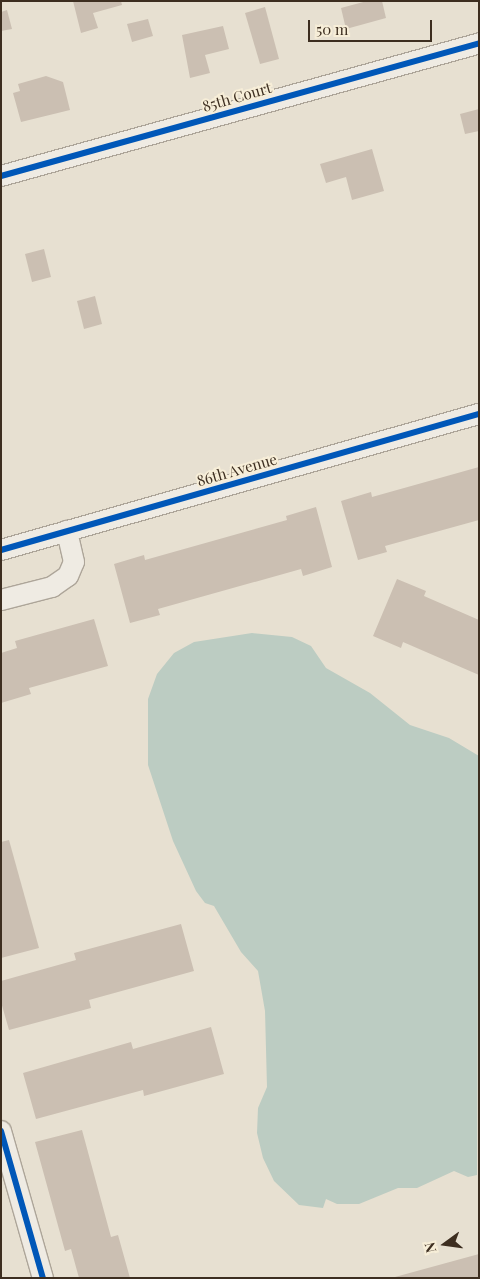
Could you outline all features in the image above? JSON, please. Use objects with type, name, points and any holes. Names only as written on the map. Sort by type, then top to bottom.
[{"type":"street","name":"85th Court","points":[[1,176],[479,43]]},
{"type":"street","name":"86th Avenue","points":[[1,550],[479,414]]},
{"type":"street","points":[[1,600],[52,587],[68,576],[74,562],[67,532]]},
{"type":"street","points":[[1,1131],[43,1278]]},
{"type":"shaded area","points":[[252,633],[292,637],[311,646],[326,668],[370,693],[410,725],[449,738],[479,756],[477,1175],[468,1177],[454,1171],[417,1188],[398,1188],[359,1204],[337,1204],[326,1199],[323,1208],[299,1205],[274,1181],[263,1158],[257,1133],[258,1108],[267,1087],[265,1011],[258,971],[241,952],[214,906],[205,903],[196,891],[173,841],[148,765],[148,699],[157,674],[174,653],[194,642]]},
{"type":"building","points":[[73,1],[121,1],[122,5],[93,13],[98,28],[81,33]]},
{"type":"building","points":[[367,1],[382,1],[386,18],[346,29],[341,8]]},
{"type":"building","points":[[265,7],[279,59],[260,64],[245,13]]},
{"type":"building","points":[[7,10],[12,29],[1,31],[1,12]]},
{"type":"building","points":[[148,19],[153,36],[132,42],[127,24]]},
{"type":"building","points":[[223,26],[229,49],[205,55],[210,73],[190,78],[182,35]]},
{"type":"building","points":[[46,76],[63,82],[70,110],[21,122],[13,93],[20,91],[18,84]]},
{"type":"building","points":[[479,109],[479,131],[465,134],[460,114]]},
{"type":"building","points":[[372,149],[384,191],[352,200],[346,177],[326,183],[320,164]]},
{"type":"building","points":[[44,249],[51,277],[32,282],[25,254]]},
{"type":"building","points":[[95,296],[102,324],[84,329],[77,301]]},
{"type":"building","points":[[479,467],[479,520],[385,546],[387,552],[358,560],[341,501],[371,492],[372,497]]},
{"type":"building","points":[[316,507],[332,567],[303,576],[301,569],[158,609],[160,615],[130,623],[114,564],[144,555],[145,560],[287,520],[286,516]]},
{"type":"building","points":[[397,579],[426,591],[424,596],[479,620],[479,675],[403,642],[401,648],[373,636]]},
{"type":"building","points":[[94,619],[108,666],[29,688],[31,694],[1,703],[1,653],[17,648],[15,641]]},
{"type":"building","points":[[9,840],[39,948],[1,958],[1,842]]},
{"type":"building","points":[[181,924],[194,971],[89,1000],[91,1008],[9,1030],[1,1002],[1,981],[76,960],[74,953]]},
{"type":"building","points":[[211,1027],[224,1074],[144,1096],[143,1090],[36,1119],[23,1073],[131,1042],[133,1049]]},
{"type":"building","points":[[82,1130],[111,1237],[118,1235],[130,1278],[79,1278],[71,1249],[65,1251],[35,1142]]},
{"type":"building","points":[[479,1254],[479,1278],[395,1278],[395,1277]]},
{"type":"cycle path","points":[[1,176],[479,43]]},
{"type":"cycle path","points":[[1,550],[479,414]]},
{"type":"cycle path","points":[[1,1131],[43,1278]]}]
